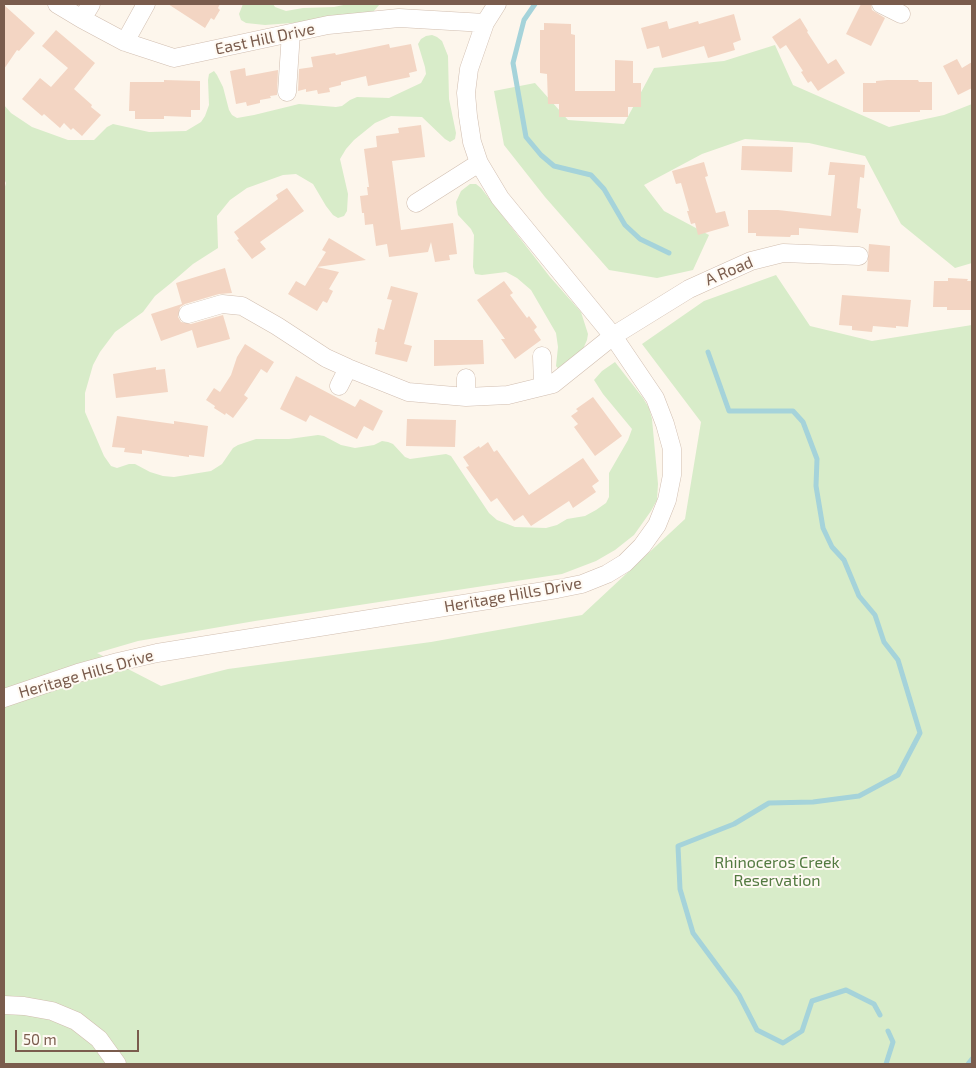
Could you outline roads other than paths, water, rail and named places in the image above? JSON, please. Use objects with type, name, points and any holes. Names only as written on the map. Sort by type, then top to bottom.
[{"type":"street","name":"East Hill Drive","points":[[57,4],[125,42],[174,58],[398,11],[485,23]]},
{"type":"street","points":[[82,19],[91,4]]},
{"type":"street","points":[[125,42],[146,4]]},
{"type":"street","name":"Heritage Hills Drive","points":[[4,698],[78,673],[157,653],[582,584],[606,574],[625,563],[642,546],[656,525],[667,500],[672,475],[672,449],[655,398],[613,336],[500,198],[480,163],[471,133],[466,93],[469,69],[485,23],[497,4]]},
{"type":"street","points":[[881,4],[902,14]]},
{"type":"street","points":[[287,92],[291,33]]},
{"type":"street","points":[[416,203],[480,163]]},
{"type":"street","name":"A Road","points":[[188,314],[244,300],[277,326],[326,358],[408,392],[466,397],[508,396],[553,384],[613,336],[689,289],[751,261],[783,254],[859,256]]},
{"type":"street","points":[[542,356],[543,386]]},
{"type":"street","points":[[339,386],[348,368]]},
{"type":"street","points":[[466,378],[466,397]]},
{"type":"street","points":[[4,1005],[52,1011],[76,1021],[98,1038],[117,1064]]},
{"type":"waterway","points":[[535,4],[524,20],[513,63],[526,137],[541,155],[554,166],[591,175],[604,189],[625,225],[640,239],[669,253]]},
{"type":"waterway","points":[[708,352],[729,411],[793,411],[803,422],[817,459],[816,486],[823,528],[832,547],[844,560],[859,596],[875,615],[884,642],[898,660],[920,733],[898,775],[859,796],[813,802],[769,803],[734,824],[678,846],[680,889],[693,933],[739,995],[757,1030],[783,1043],[802,1031],[812,1001],[846,990],[874,1004],[880,1015]]},
{"type":"waterway","points":[[886,1064],[893,1042],[888,1031]]},
{"type":"waterway","points":[[968,1064],[972,1059]]},
{"type":"park label","name":"Rhinoceros Creek Reservation","points":[[777,872]]}]
